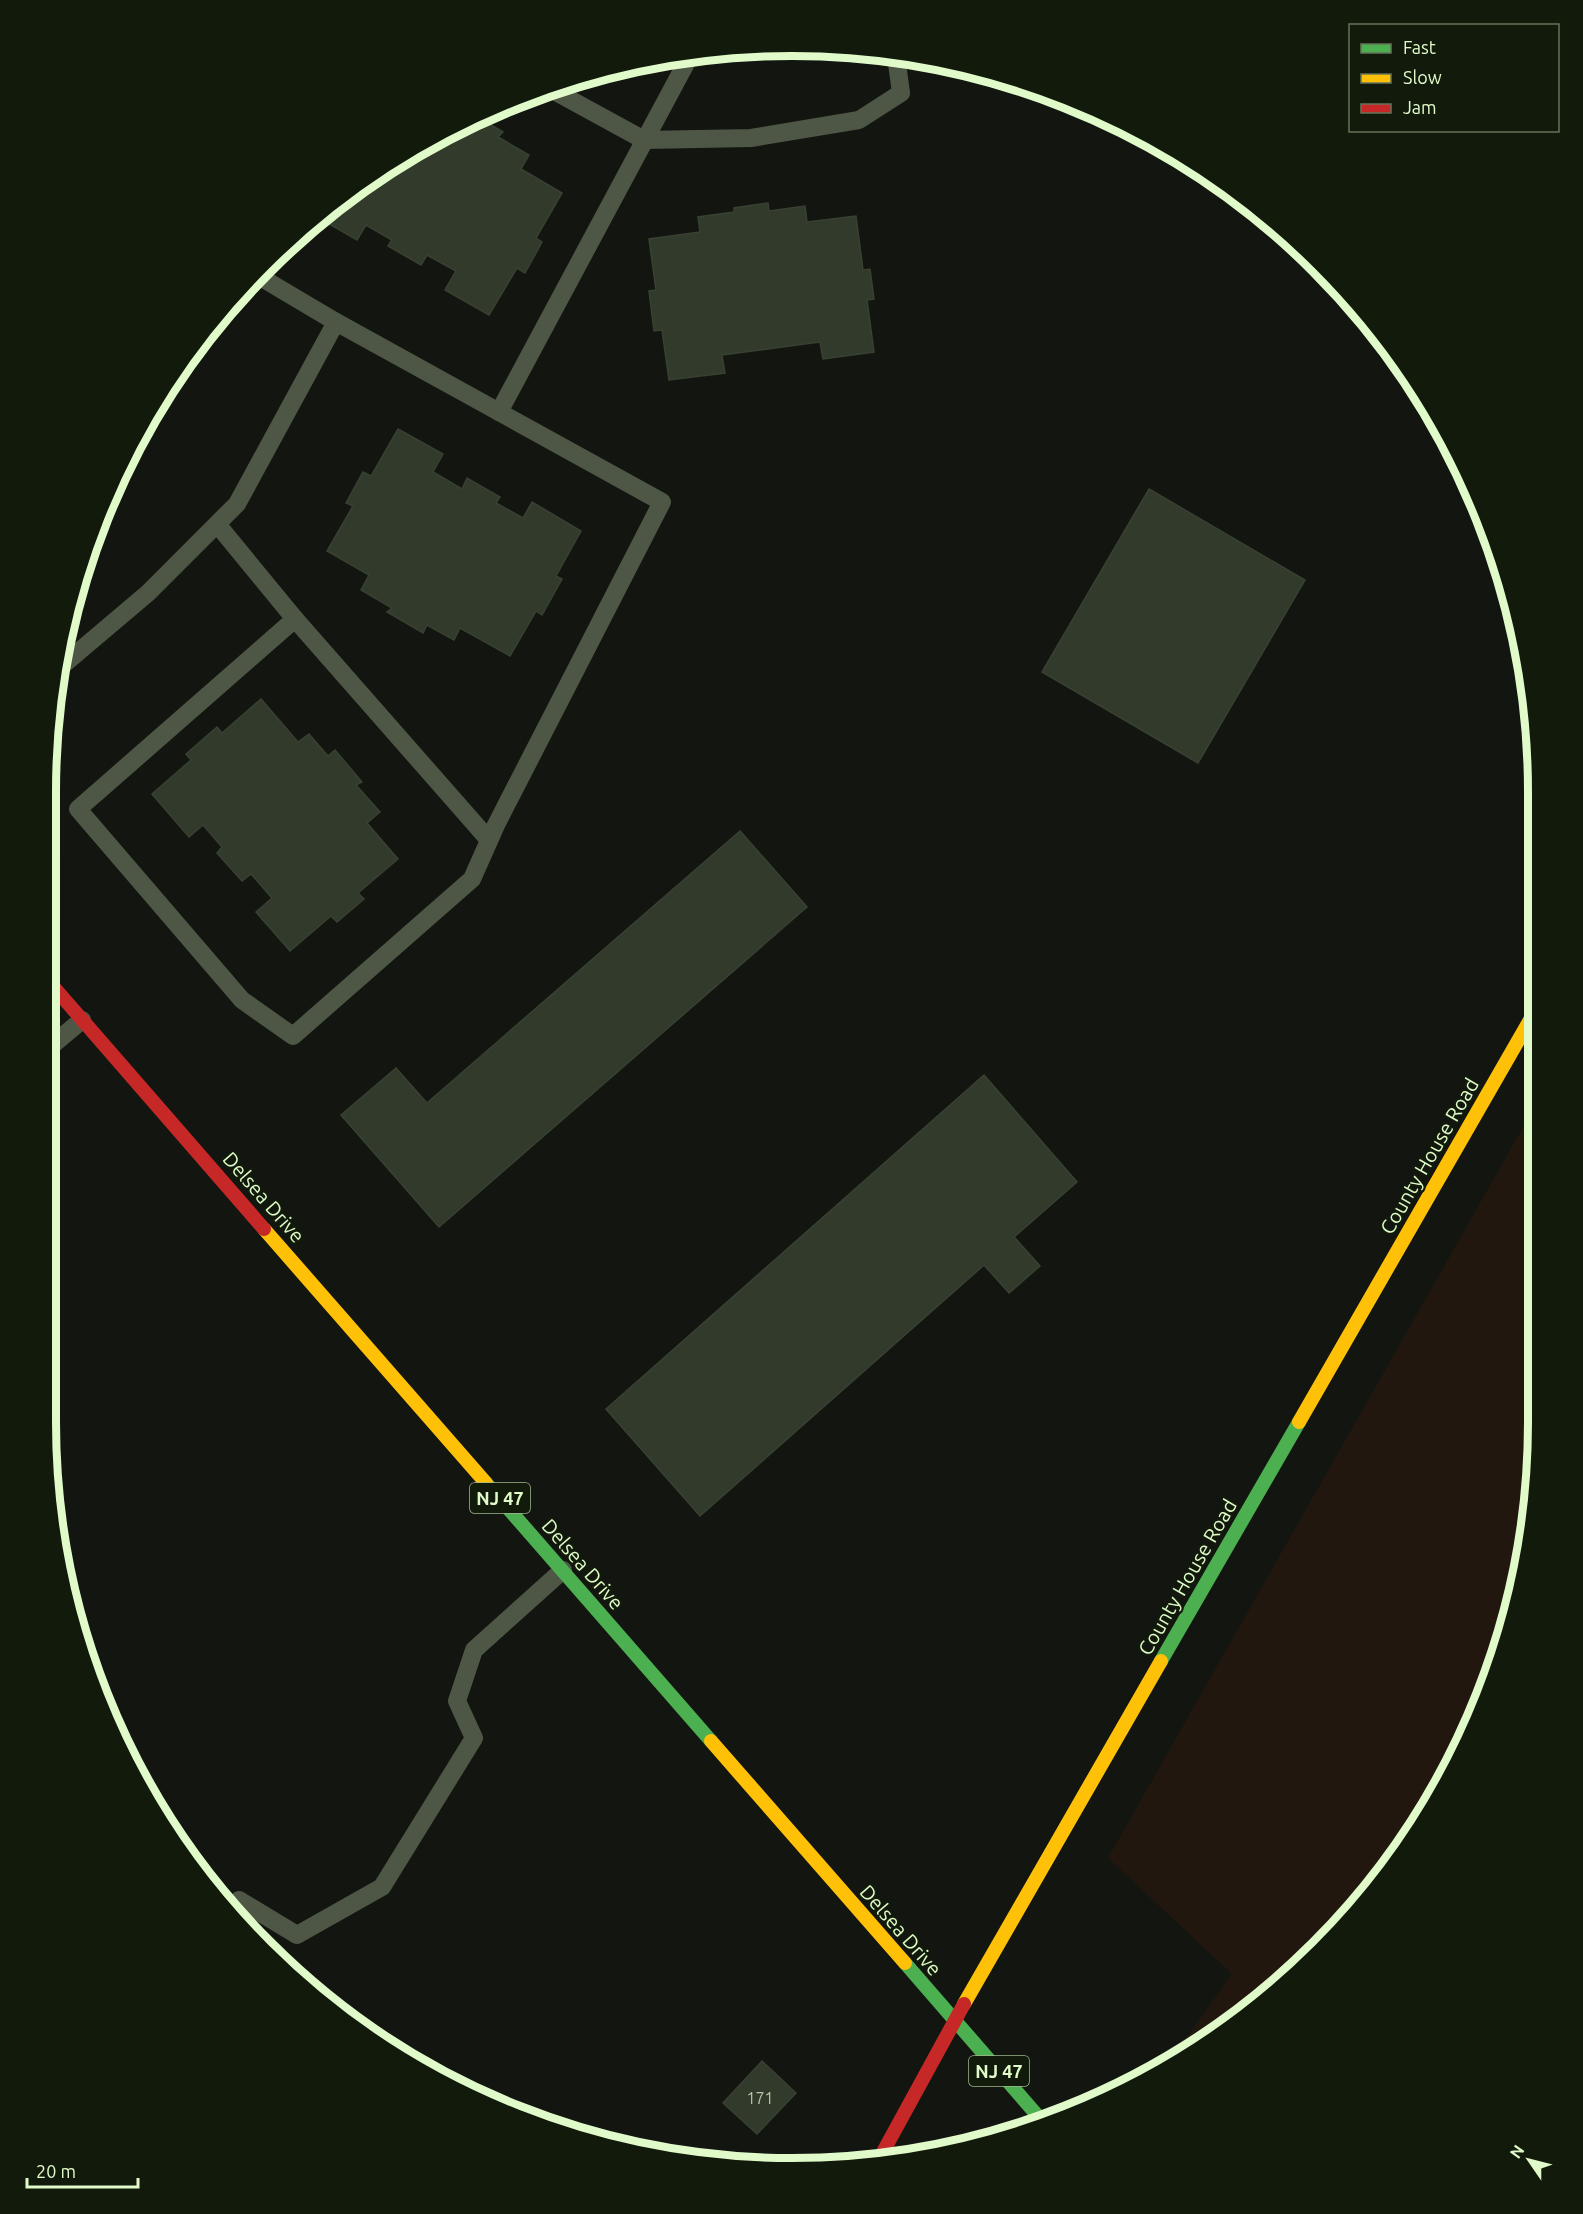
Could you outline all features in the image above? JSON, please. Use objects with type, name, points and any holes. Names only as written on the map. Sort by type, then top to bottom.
[{"type":"main road","name":"Delsea Drive","points":[[56,990],[1038,2115]]},
{"type":"main road","name":"County House Road","points":[[883,2153],[954,2021],[1528,1023]]},
{"type":"lane","points":[[499,412],[686,64]]},
{"type":"lane","points":[[559,94],[644,140],[751,138],[859,120],[901,93],[897,64]]},
{"type":"lane","points":[[263,279],[336,322],[662,502],[489,840],[472,879],[293,1036],[242,1000],[78,809],[295,619]]},
{"type":"lane","points":[[68,661],[148,592],[237,504],[336,322]]},
{"type":"lane","points":[[217,524],[295,619],[489,840]]},
{"type":"lane","points":[[56,1042],[82,1020]]},
{"type":"lane","points":[[239,1900],[297,1935],[382,1887],[474,1738],[457,1701],[474,1650],[562,1570]]},
{"type":"shaded area","points":[[1528,1119],[1528,1422],[1521,1519],[1502,1613],[1488,1659],[1452,1748],[1429,1790],[1375,1871],[1312,1943],[1240,2006],[1180,2047],[1232,1974],[1108,1858]]},
{"type":"building","points":[[486,122],[503,132],[498,137],[529,155],[521,169],[562,193],[536,238],[542,242],[525,273],[517,268],[489,315],[445,290],[456,271],[427,255],[421,265],[388,246],[392,240],[366,225],[357,240],[326,222],[383,180],[424,154]]},
{"type":"building","points":[[768,203],[769,211],[805,206],[807,222],[856,216],[863,270],[870,269],[874,299],[867,300],[874,352],[823,359],[820,342],[722,355],[725,373],[669,380],[662,330],[654,331],[649,291],[656,290],[649,239],[700,232],[698,217],[734,212],[734,208]]},
{"type":"building","points":[[398,429],[443,454],[433,472],[462,489],[467,478],[500,497],[496,503],[523,518],[532,502],[581,531],[556,576],[562,579],[542,615],[536,611],[510,656],[460,628],[454,640],[427,625],[423,633],[387,612],[392,608],[361,590],[369,575],[327,551],[353,506],[346,503],[363,472],[371,476]]},
{"type":"building","points":[[1149,489],[1305,580],[1198,763],[1042,672]]},
{"type":"building","points":[[261,699],[298,742],[309,734],[328,756],[335,750],[362,782],[356,785],[380,812],[367,823],[398,859],[358,893],[364,899],[337,922],[331,916],[290,951],[256,912],[272,898],[251,874],[242,881],[217,853],[222,847],[203,825],[189,837],[152,794],[191,760],[186,754],[217,727],[222,733]]},
{"type":"building","points":[[740,831],[807,907],[439,1227],[341,1115],[396,1068],[427,1103]]},
{"type":"building","points":[[984,1075],[1077,1182],[1014,1237],[1040,1266],[1009,1293],[984,1265],[700,1516],[606,1409]]},
{"type":"building","points":[[762,2061],[796,2093],[757,2134],[723,2103]]},
{"type":"traffic: fast","points":[[1161,1661],[1299,1422]]},
{"type":"traffic: fast","points":[[486,1483],[711,1741]]},
{"type":"traffic: fast","points":[[905,1963],[1037,2115]]},
{"type":"traffic: slow","points":[[1299,1422],[1528,1023]]},
{"type":"traffic: slow","points":[[264,1229],[486,1483]]},
{"type":"traffic: slow","points":[[964,2004],[1161,1661]]},
{"type":"traffic: slow","points":[[711,1741],[905,1963]]},
{"type":"traffic: jam","points":[[56,990],[264,1229]]},
{"type":"traffic: jam","points":[[883,2153],[964,2004]]}]
